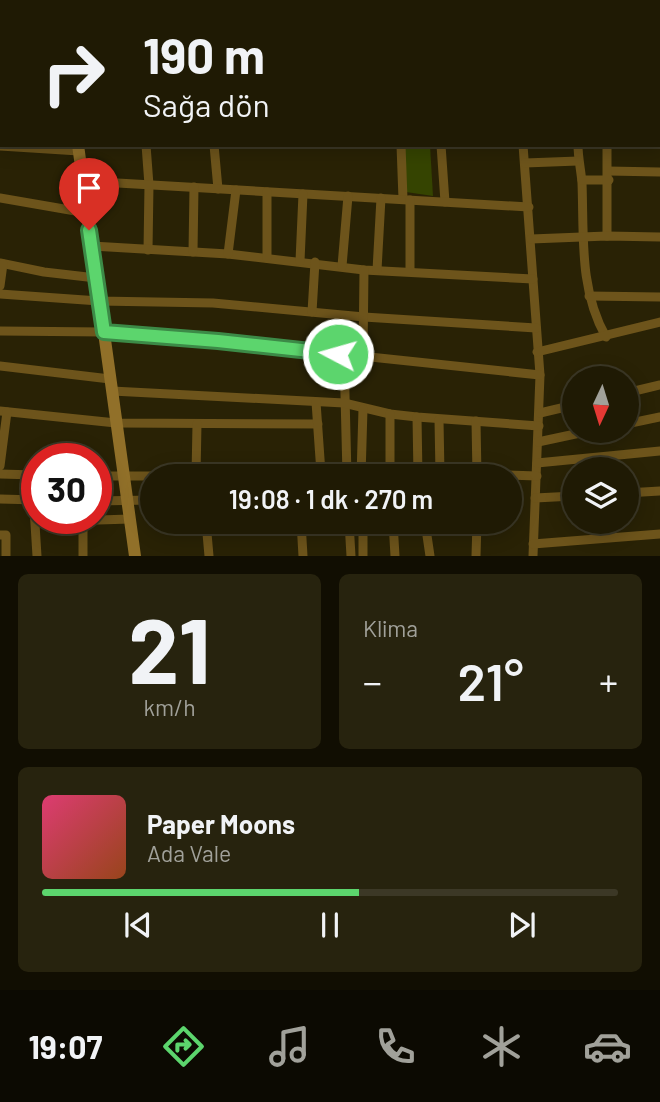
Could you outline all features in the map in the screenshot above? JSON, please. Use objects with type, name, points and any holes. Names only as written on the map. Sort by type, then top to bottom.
[{"type":"main road","points":[[78,148],[135,556]]},
{"type":"street","points":[[15,147],[78,148]]},
{"type":"street","points":[[146,147],[149,185],[148,250]]},
{"type":"street","points":[[214,147],[218,189]]},
{"type":"street","points":[[401,147],[410,271]]},
{"type":"street","points":[[441,147],[445,202]]},
{"type":"street","points":[[523,147],[540,376],[533,556]]},
{"type":"street","points":[[578,147],[589,296],[596,320],[606,337]]},
{"type":"street","points":[[607,147],[607,236]]},
{"type":"street","points":[[525,163],[579,161]]},
{"type":"street","points":[[582,180],[660,172]]},
{"type":"street","points":[[83,181],[529,207]]},
{"type":"street","points":[[193,252],[194,187]]},
{"type":"street","points":[[228,254],[236,190]]},
{"type":"street","points":[[267,191],[267,258]]},
{"type":"street","points":[[300,261],[303,194]]},
{"type":"street","points":[[342,266],[348,196]]},
{"type":"street","points":[[0,198],[87,214]]},
{"type":"street","points":[[377,270],[381,198]]},
{"type":"street","points":[[531,239],[660,237]]},
{"type":"street","points":[[92,246],[228,254],[315,262],[364,270],[533,279]]},
{"type":"street","points":[[312,312],[315,262]]},
{"type":"street","points":[[0,286],[1,264],[96,278]]},
{"type":"street","points":[[363,356],[364,270]]},
{"type":"street","points":[[0,294],[99,301],[213,303],[364,317],[536,328]]},
{"type":"street","points":[[589,296],[660,298]]},
{"type":"street","points":[[537,352],[660,322]]},
{"type":"street","points":[[0,331],[104,332],[218,341],[540,376]]},
{"type":"street","points":[[344,354],[347,464]]},
{"type":"street","points":[[0,366],[111,385],[344,403],[390,414],[539,426]]},
{"type":"street","points":[[639,390],[660,385]]},
{"type":"street","points":[[316,402],[320,464]]},
{"type":"street","points":[[540,413],[562,408]]},
{"type":"street","points":[[361,464],[363,409]]},
{"type":"street","points":[[0,466],[4,412],[116,423],[318,424]]},
{"type":"street","points":[[390,414],[390,464]]},
{"type":"street","points":[[417,417],[417,464]]},
{"type":"street","points":[[639,421],[660,417]]},
{"type":"street","points":[[439,419],[440,464]]},
{"type":"street","points":[[476,421],[477,464]]},
{"type":"street","points":[[196,464],[197,424]]},
{"type":"street","points":[[538,442],[562,437]]},
{"type":"street","points":[[537,463],[660,452]]},
{"type":"street","points":[[0,474],[21,475]]},
{"type":"street","points":[[112,477],[140,476]]},
{"type":"street","points":[[522,476],[537,476]]},
{"type":"street","points":[[639,492],[660,491]]},
{"type":"street","points":[[535,498],[562,497]]},
{"type":"street","points":[[0,499],[21,500]]},
{"type":"street","points":[[112,501],[140,500]]},
{"type":"street","points":[[112,520],[130,519]]},
{"type":"street","points":[[36,534],[37,556]]},
{"type":"street","points":[[83,534],[83,556]]},
{"type":"street","points":[[206,534],[209,556],[219,556]]},
{"type":"street","points":[[302,534],[303,556]]},
{"type":"street","points":[[350,534],[351,556]]},
{"type":"street","points":[[363,534],[363,556]]},
{"type":"street","points":[[394,534],[395,556]]},
{"type":"street","points":[[427,534],[430,556]]},
{"type":"street","points":[[476,556],[477,534]]},
{"type":"street","points":[[533,544],[660,534]]},
{"type":"street","points":[[0,535],[6,535],[4,555]]},
{"type":"green space","points":[[401,147],[430,147],[433,196],[406,192]]},
{"type":"route","points":[[89,230],[104,332],[338,354]]}]
